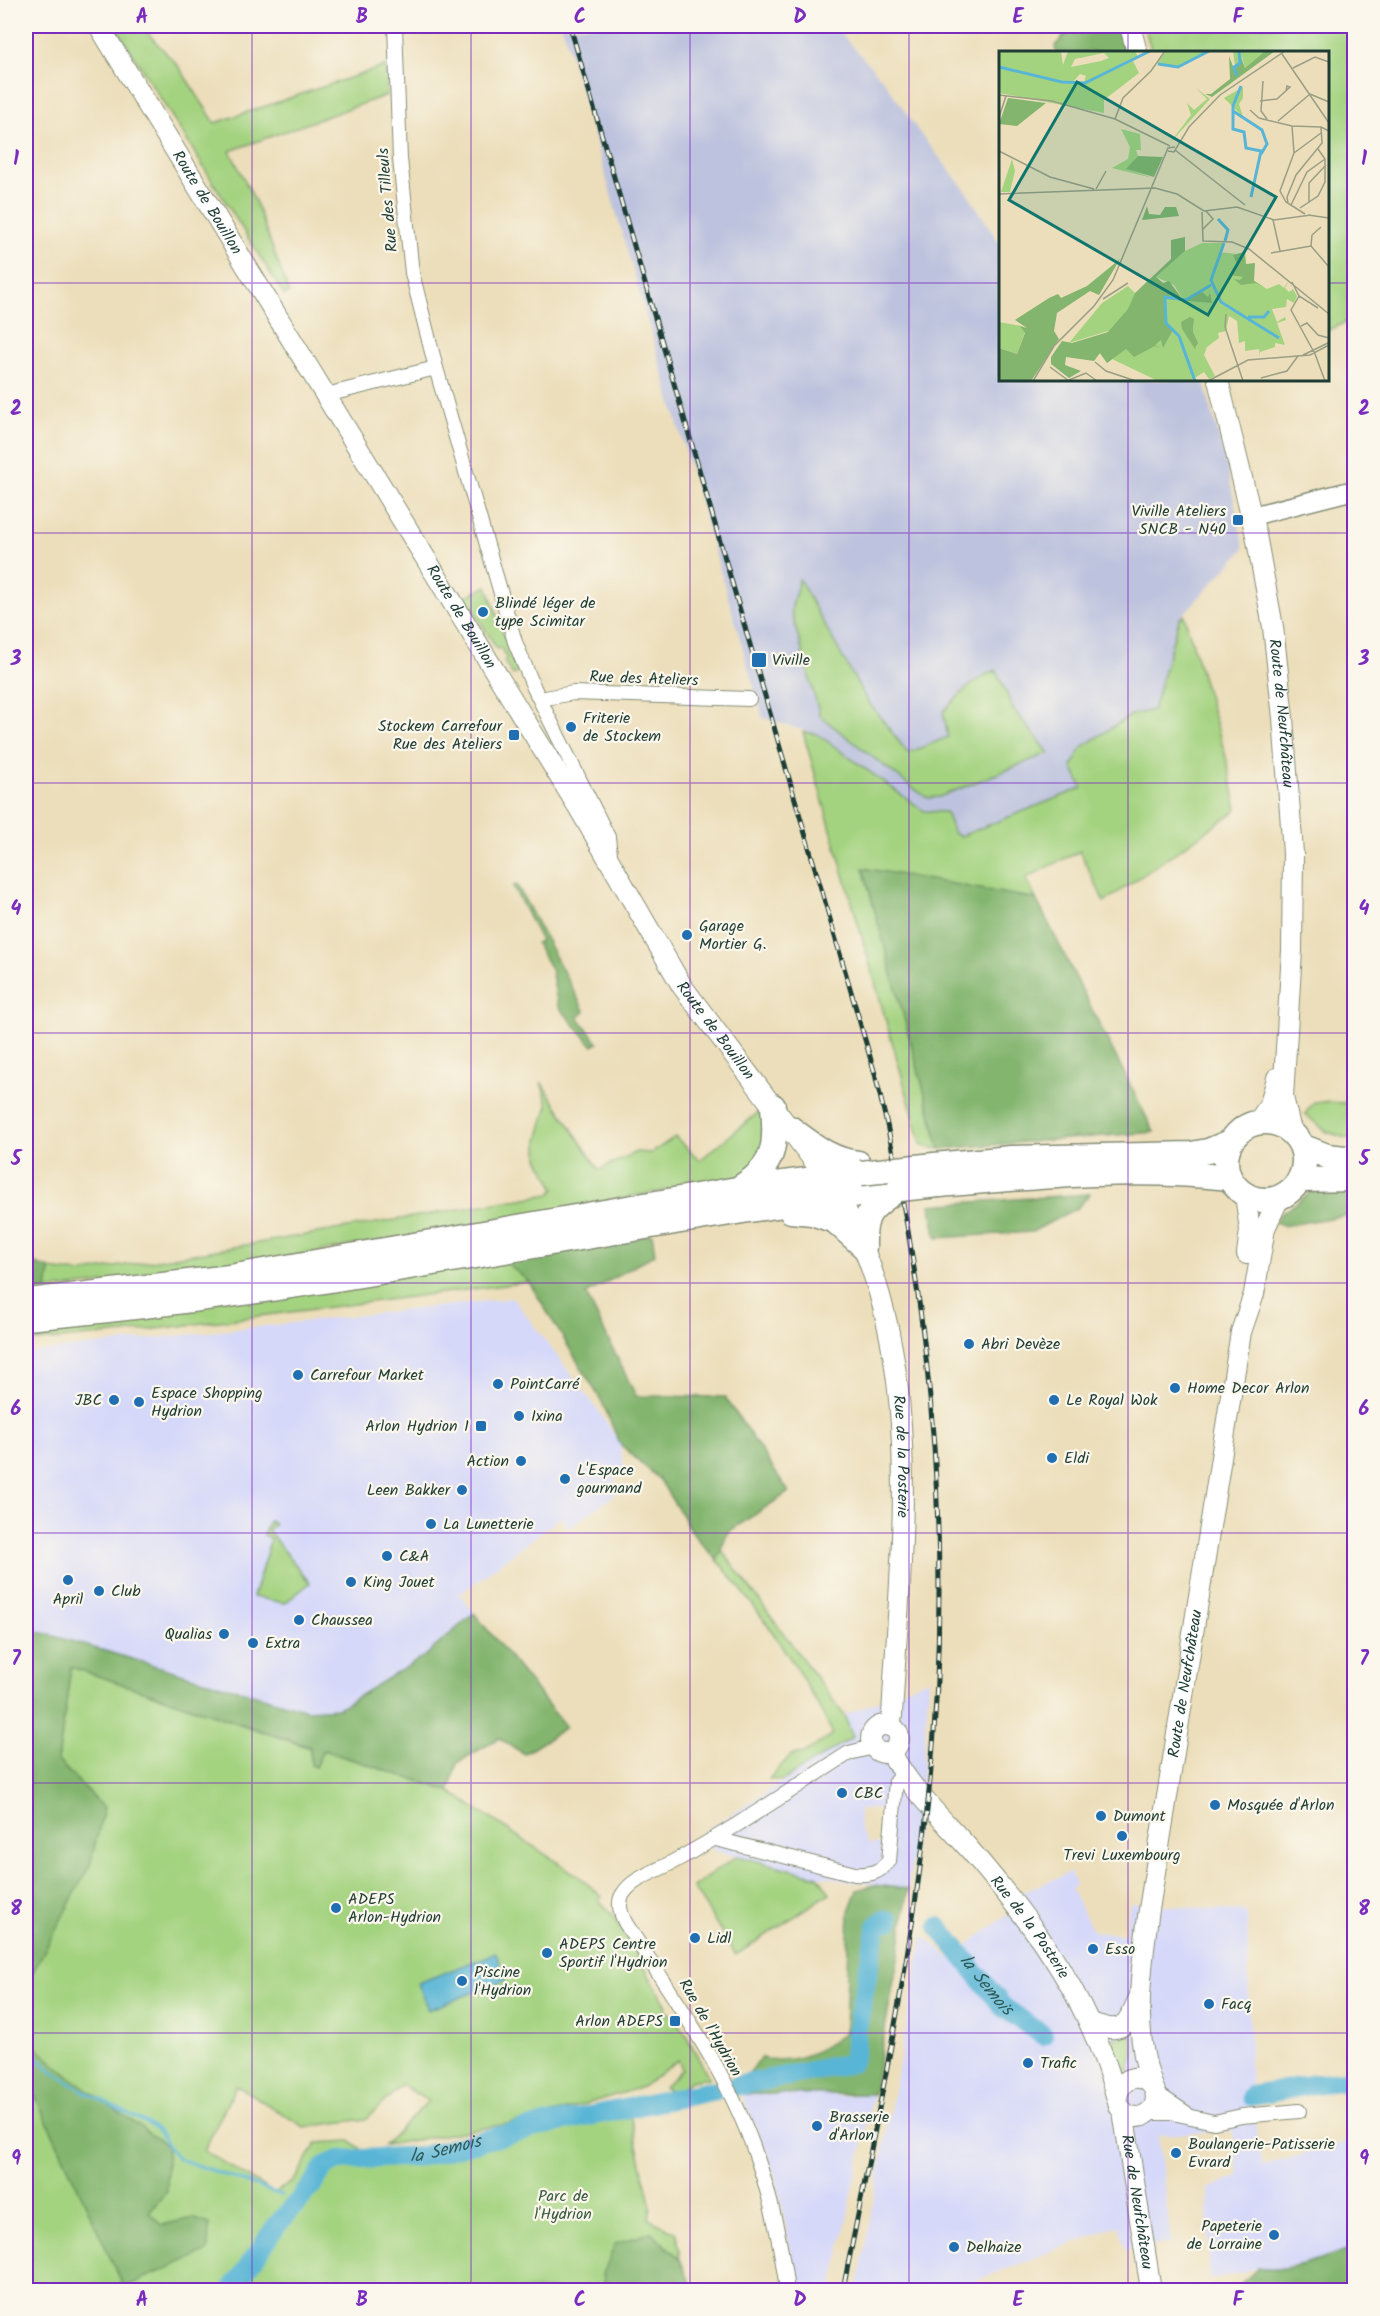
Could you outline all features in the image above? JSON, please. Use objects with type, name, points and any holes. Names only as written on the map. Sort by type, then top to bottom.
[{"type":"highway","points":[[737,1189],[751,1181],[766,1166],[774,1150],[773,1106]]},
{"type":"highway","points":[[1237,1187],[1226,1167],[1230,1142],[1237,1133],[1258,1122],[1275,1123],[1327,1156],[1354,1159]]},
{"type":"highway","points":[[790,1128],[827,1155],[840,1161],[864,1184],[864,1247]]},
{"type":"highway","points":[[26,1318],[236,1295],[777,1205],[839,1197],[864,1184],[900,1178],[936,1175],[1037,1177],[1191,1174],[1237,1187],[1267,1201],[1279,1198],[1291,1191],[1300,1180],[1305,1163],[1296,1138]]},
{"type":"highway","points":[[936,1175],[1011,1158],[1191,1154],[1208,1151],[1230,1142]]},
{"type":"highway","points":[[26,1301],[241,1276],[737,1189],[826,1177],[864,1184],[900,1178]]},
{"type":"highway","points":[[1300,1180],[1354,1179]]},
{"type":"highway","points":[[777,1205],[787,1210],[813,1213],[835,1221],[864,1247]]},
{"type":"main road","name":"Route de Bouillon","points":[[99,26],[611,861],[682,986],[790,1128],[839,1197]]},
{"type":"main road","points":[[1130,26],[1137,51]]},
{"type":"main road","name":"Route de Neufchâteau","points":[[1218,381],[1252,516],[1273,627],[1283,718],[1293,853],[1292,951],[1283,1097],[1296,1138]]},
{"type":"main road","name":"Route de Neufchâteau","points":[[1258,1122],[1269,1104],[1284,1055]]},
{"type":"main road","name":"Route de Neufchâteau","points":[[1237,1187],[1250,1230],[1241,1298],[1243,1322]]},
{"type":"main road","name":"Rue de la Posterie","points":[[839,1197],[864,1247],[883,1305],[901,1432],[899,1569],[892,1716],[889,1726],[895,1730],[899,1738],[897,1748],[882,1749]]},
{"type":"main road","name":"Route de Neufchâteau","points":[[1154,2089],[1141,2048],[1140,1995],[1148,1916],[1243,1322],[1254,1294],[1266,1222],[1279,1198]]},
{"type":"main road","name":"Rue de la Posterie","points":[[882,1749],[978,1859],[1046,1946],[1067,1977],[1092,2023],[1120,2105]]},
{"type":"main road","points":[[1092,2023],[1110,2030],[1123,2025],[1140,1995]]},
{"type":"main road","name":"Route de Neufchâteau","points":[[1129,2079],[1141,2048]]},
{"type":"main road","name":"Rue de la Posterie","points":[[1104,2058],[1129,2079]]},
{"type":"main road","points":[[1129,2079],[1144,2079],[1154,2089],[1157,2100],[1147,2114],[1136,2118],[1120,2105],[1120,2086],[1129,2079]]},
{"type":"main road","name":"Rue de Neufchâteau","points":[[1120,2105],[1151,2290]]},
{"type":"main road","name":"Rue de Neufchâteau","points":[[1147,2114],[1138,2145],[1162,2290]]},
{"type":"street","name":"Rue des Tilleuls","points":[[395,26],[406,239],[436,368],[514,642],[537,694],[608,837],[611,861]]},
{"type":"street","points":[[326,396],[436,368]]},
{"type":"street","points":[[1252,516],[1354,490]]},
{"type":"street","name":"Rue des Ateliers","points":[[537,694],[573,693],[749,699]]},
{"type":"street","points":[[518,709],[537,694]]},
{"type":"street","name":"Rue de l'Hydrion","points":[[787,2290],[771,2202],[757,2155],[737,2110],[686,2017],[621,1915],[620,1901],[623,1894],[637,1881],[716,1839],[849,1753],[882,1749]]},
{"type":"street","points":[[716,1839],[855,1874],[869,1875],[881,1870],[889,1862],[896,1781],[903,1773]]},
{"type":"street","points":[[1154,2089],[1196,2119]]},
{"type":"street","points":[[1147,2114],[1173,2113],[1214,2122],[1242,2116],[1299,2111]]},
{"type":"shaded area","points":[[562,26],[834,26],[884,81],[919,132],[967,192],[999,242],[999,381],[1203,381],[1227,466],[1244,549],[1179,619],[1153,710],[1131,715],[1082,788],[961,836],[954,834],[946,812],[924,811],[817,734],[763,718]]},
{"type":"shaded area","points":[[513,1298],[601,1414],[620,1444],[624,1469],[613,1479],[621,1490],[569,1528],[561,1517],[460,1594],[474,1613],[425,1656],[339,1708],[307,1710],[26,1628],[26,1353]]},
{"type":"shaded area","points":[[929,1679],[921,1795],[908,1889],[818,1876],[715,1851],[696,1837],[853,1737],[845,1715]],"holes":[[[859,1809],[888,1809],[886,1844],[869,1844],[860,1830]]]},
{"type":"shaded area","points":[[1070,1872],[1076,1885],[1071,1889],[1093,1931],[1125,1935],[1130,1903],[1247,1912],[1251,2096],[1263,2166],[1354,2140],[1354,2248],[1315,2261],[1268,2270],[1258,2268],[1209,2280],[1208,2189],[1238,2176],[1233,2131],[1158,2135],[1171,2243],[1125,2250],[1119,2225],[952,2290],[857,2290],[923,1935],[950,1958],[1013,1911],[1021,1893]]},
{"type":"shaded area","points":[[800,2092],[840,2096],[873,2094],[832,2290],[797,2290],[781,2200],[769,2158],[741,2094]]},
{"type":"green space","points":[[115,26],[141,26],[179,67],[215,123],[385,66],[387,95],[230,151],[256,203],[289,293],[284,295]]},
{"type":"green space","points":[[1073,26],[1117,26],[1124,51],[1056,51],[1055,46]]},
{"type":"green space","points":[[1144,26],[1354,26],[1354,319],[1329,330],[1329,51],[1152,51]]},
{"type":"green space","points":[[799,579],[866,699],[908,753],[948,737],[943,712],[974,683],[996,670],[1014,710],[1049,753],[939,797],[928,798],[914,789],[820,716],[791,611]]},
{"type":"green space","points":[[487,586],[517,673],[513,675],[504,661],[507,658],[501,648],[497,649],[465,597]]},
{"type":"green space","points":[[1184,615],[1226,757],[1237,810],[1104,902],[1080,851],[1026,878],[1036,899],[864,869],[940,1149],[922,1146],[803,732],[817,734],[924,811],[946,812],[954,834],[961,836],[1082,788],[1072,767],[1082,747],[1131,715],[1153,710],[1179,619]]},
{"type":"green space","points":[[863,868],[1036,899],[1154,1132],[940,1149]]},
{"type":"green space","points":[[517,885],[585,1012],[578,1017],[598,1043],[593,1046],[558,1006],[551,969],[536,943],[541,941],[513,886]]},
{"type":"green space","points":[[541,1082],[599,1170],[636,1152],[651,1153],[675,1137],[700,1160],[759,1112],[767,1128],[765,1144],[748,1176],[220,1269],[47,1290],[50,1269],[79,1273],[550,1194],[555,1189],[538,1158],[538,1140],[548,1105]]},
{"type":"green space","points":[[1314,1102],[1354,1103],[1354,1140],[1327,1132],[1305,1114]]},
{"type":"green space","points":[[1333,1189],[1354,1189],[1354,1214],[1282,1226],[1275,1222],[1278,1216],[1310,1193]]},
{"type":"green space","points":[[1090,1194],[1077,1208],[1032,1232],[937,1238],[930,1205]]},
{"type":"green space","points":[[652,1234],[655,1254],[586,1294],[636,1396],[725,1397],[789,1492],[728,1532],[717,1560],[694,1535],[660,1480],[620,1444],[601,1400],[529,1282],[503,1260]]},
{"type":"green space","points":[[503,1260],[529,1282],[124,1333],[26,1342],[26,1327]]},
{"type":"green space","points":[[26,1261],[50,1269],[47,1290],[26,1291]]},
{"type":"green space","points":[[269,1521],[275,1524],[268,1530],[310,1583],[285,1603],[253,1597],[271,1539],[263,1535]]},
{"type":"green space","points":[[721,1549],[844,1715],[853,1737],[782,1781],[769,1779],[791,1755],[805,1753],[833,1734],[780,1644],[750,1601],[717,1560]]},
{"type":"green space","points":[[474,1613],[566,1727],[524,1754],[499,1738],[457,1763],[449,1791],[323,1750],[315,1767],[311,1765],[310,1747],[71,1667],[58,1761],[104,1808],[90,1865],[26,1985],[26,1628],[307,1710],[339,1708],[425,1656]]},
{"type":"green space","name":"ADEPS Arlon-Hydrion","points":[[71,1666],[310,1748],[311,1765],[315,1767],[323,1750],[449,1791],[580,1877],[602,1897],[599,1900],[614,1917],[667,2006],[665,2008],[685,2033],[709,2078],[690,2081],[676,2093],[664,2087],[682,2069],[678,2060],[642,2087],[535,2119],[385,2145],[428,2101],[402,2085],[366,2119],[304,2127],[236,2085],[204,2151],[274,2193],[293,2182],[317,2143],[351,2141],[366,2154],[405,2154],[627,2102],[651,2207],[649,2219],[677,2233],[680,2259],[651,2232],[641,2290],[26,2290],[26,1985],[104,1808],[58,1761]]},
{"type":"green space","points":[[737,1856],[818,1876],[830,1893],[736,1955],[693,1887]]},
{"type":"green space","points":[[874,1885],[908,1889],[899,1953],[873,2094],[741,2094],[739,2089],[760,2058],[784,2060],[805,2056],[825,2047],[845,2033],[849,1911],[857,1890]]},
{"type":"green space","points":[[1131,2029],[1134,2055],[1128,2071],[1115,2063],[1105,2040],[1123,2037]]},
{"type":"green space","points":[[26,2039],[70,2077],[167,2146],[167,2191],[149,2212],[161,2225],[193,2218],[209,2224],[208,2251],[124,2287],[26,2076]]},
{"type":"green space","points":[[651,2232],[680,2259],[694,2290],[606,2290],[603,2274],[615,2244]]},
{"type":"green space","points":[[1350,2249],[1354,2252],[1354,2290],[1235,2290],[1258,2268],[1292,2267]]},
{"type":"water","name":"Piscine l'Hydrion","points":[[496,1953],[506,1980],[428,2010],[418,1983]]},
{"type":"waterway","name":"la Semois","points":[[736,2086],[851,2063],[877,1925],[884,1920],[890,1921]]},
{"type":"waterway","name":"la Semois","points":[[939,1927],[1003,2007],[1043,2035]]},
{"type":"waterway","points":[[26,2046],[54,2072],[70,2083],[155,2128],[177,2158],[281,2195]]},
{"type":"waterway","name":"la Semois","points":[[1251,2096],[1316,2084],[1354,2081]]},
{"type":"waterway","name":"la Semois","points":[[232,2290],[278,2224],[310,2188],[325,2166],[339,2160],[423,2156],[540,2126],[716,2090]]},
{"type":"waterway","name":"la Semois","points":[[290,2198],[299,2201]]},
{"type":"railway","points":[[570,26],[875,1074],[896,1166],[913,1260],[926,1354],[934,1449],[938,1544],[938,1639],[934,1734],[925,1828],[909,1944],[843,2290]]},
{"type":"place","name":"Viville Ateliers SNCB - N40","points":[[1238,520]]},
{"type":"place","name":"Blindé léger de type Scimitar","points":[[483,612]]},
{"type":"place","name":"Viville","points":[[759,660]]},
{"type":"place","name":"Friterie de Stockem","points":[[571,727]]},
{"type":"place","name":"Stockem Carrefour Rue des Ateliers","points":[[514,735]]},
{"type":"place","name":"Garage Mortier G.","points":[[687,935]]},
{"type":"place","name":"Abri Devèze","points":[[969,1344]]},
{"type":"place","name":"Carrefour Market","points":[[298,1375]]},
{"type":"place","name":"PointCarré","points":[[498,1384]]},
{"type":"place","name":"Home Decor Arlon","points":[[1175,1388]]},
{"type":"place","name":"JBC","points":[[114,1400]]},
{"type":"place","name":"Le Royal Wok","points":[[1054,1400]]},
{"type":"place","name":"Espace Shopping Hydrion","points":[[139,1402]]},
{"type":"place","name":"Ixina","points":[[519,1416]]},
{"type":"place","name":"Arlon Hydrion 1","points":[[481,1426]]},
{"type":"place","name":"Eldi","points":[[1052,1458]]},
{"type":"place","name":"Action","points":[[521,1461]]},
{"type":"place","name":"L'Espace gourmand","points":[[565,1479]]},
{"type":"place","name":"Leen Bakker","points":[[462,1490]]},
{"type":"place","name":"La Lunetterie","points":[[431,1524]]},
{"type":"place","name":"C&A","points":[[387,1556]]},
{"type":"place","name":"April","points":[[68,1580]]},
{"type":"place","name":"King Jouet","points":[[351,1582]]},
{"type":"place","name":"Club","points":[[99,1591]]},
{"type":"place","name":"Chaussea","points":[[299,1620]]},
{"type":"place","name":"Qualias","points":[[224,1634]]},
{"type":"place","name":"Extra","points":[[253,1643]]},
{"type":"place","name":"CBC","points":[[842,1793]]},
{"type":"place","name":"Mosquée d'Arlon","points":[[1215,1805]]},
{"type":"place","name":"Dumont","points":[[1101,1816]]},
{"type":"place","name":"Trevi Luxembourg","points":[[1122,1836]]},
{"type":"place","name":"ADEPS Arlon-Hydrion","points":[[336,1908]]},
{"type":"place","name":"Lidl","points":[[695,1938]]},
{"type":"place","name":"Esso","points":[[1093,1949]]},
{"type":"place","name":"ADEPS Centre Sportif l'Hydrion","points":[[547,1953]]},
{"type":"place","name":"Piscine l'Hydrion","points":[[462,1981]]},
{"type":"place","name":"Facq","points":[[1209,2004]]},
{"type":"place","name":"Arlon ADEPS","points":[[675,2021]]},
{"type":"place","name":"Trafic","points":[[1028,2063]]},
{"type":"place","name":"Brasserie d'Arlon","points":[[817,2126]]},
{"type":"place","name":"Boulangerie-Patisserie Evrard","points":[[1176,2153]]},
{"type":"place","name":"Papeterie de Lorraine","points":[[1274,2235]]},
{"type":"place","name":"Delhaize","points":[[954,2247]]},
{"type":"park label","name":"Parc de l'Hydrion","points":[[563,2205]]}]
